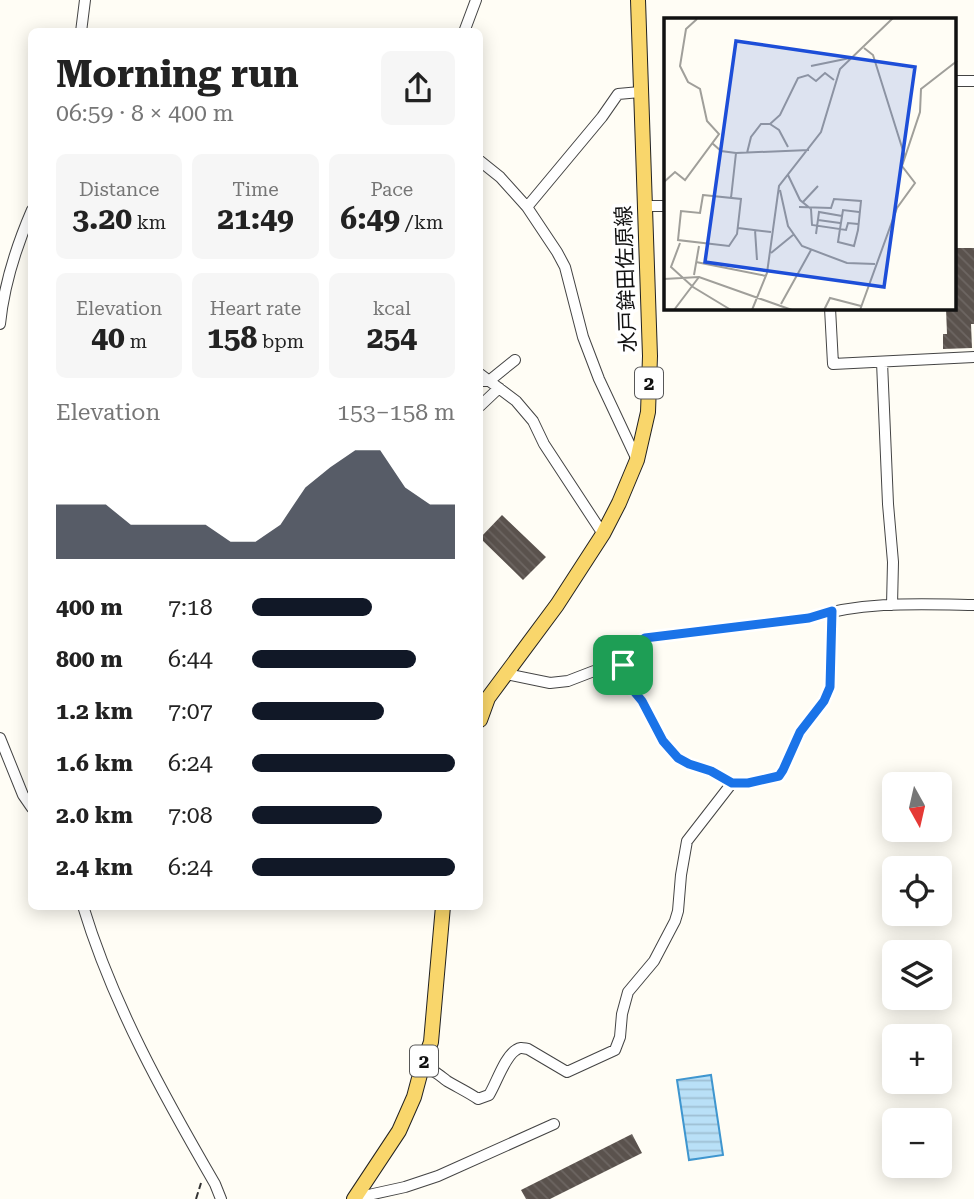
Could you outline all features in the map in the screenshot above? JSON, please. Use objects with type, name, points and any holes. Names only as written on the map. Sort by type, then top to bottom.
[{"type":"main road","name":"水戸鉾田佐原線","points":[[483,712],[488,698],[557,605],[603,534],[637,460],[648,412],[650,356],[638,0]]},
{"type":"main road","name":"2","points":[[354,1198],[399,1131],[414,1097],[431,1042],[443,910]]},
{"type":"street","points":[[82,28],[85,0]]},
{"type":"street","points":[[466,28],[476,0]]},
{"type":"street","points":[[956,80],[974,80]]},
{"type":"street","points":[[527,207],[618,94],[640,92]]},
{"type":"street","points":[[483,163],[500,177],[527,207],[565,267],[583,337],[599,379],[637,460]]},
{"type":"street","points":[[645,206],[664,206]]},
{"type":"street","points":[[0,324],[2,302],[17,244],[28,219]]},
{"type":"street","points":[[830,310],[833,364],[974,357]]},
{"type":"street","points":[[515,360],[489,383],[516,401],[533,421],[544,444],[603,534]]},
{"type":"street","points":[[882,362],[893,562],[892,605]]},
{"type":"street","points":[[618,672],[629,651],[645,638],[809,618],[832,611],[892,605],[974,605]]},
{"type":"street","points":[[506,674],[550,684],[568,681],[594,671],[618,672],[642,701],[663,741],[678,758],[732,783],[748,783],[779,776],[800,732],[824,701],[830,687],[832,611]]},
{"type":"street","points":[[0,738],[28,802]]},
{"type":"street","points":[[422,1067],[429,1068],[478,1099],[489,1095],[510,1056],[517,1049],[527,1049],[567,1073],[614,1050],[620,1037],[628,992],[654,961],[675,921],[687,841],[732,783]]},
{"type":"street","points":[[84,910],[89,928],[134,1033],[161,1090],[215,1184],[220,1199]]},
{"type":"street","points":[[354,1198],[405,1187],[438,1176],[554,1124]]},
{"type":"path","points":[[196,1199],[204,1165]]},
{"type":"water","points":[[711,1075],[723,1155],[689,1160],[677,1080]]},
{"type":"building","points":[[956,248],[974,248],[972,348],[943,349],[943,334],[947,334],[946,310],[956,310]]},
{"type":"building","points":[[502,515],[546,557],[523,580],[483,541],[483,535]]},
{"type":"building","points":[[632,1134],[642,1153],[550,1199],[526,1199],[521,1190]]},
{"type":"route","points":[[832,611],[830,687],[824,701],[800,732],[779,776],[748,783],[732,783],[678,758],[663,741],[642,701],[618,672],[623,665],[629,651],[645,638],[809,618],[832,611]]}]
